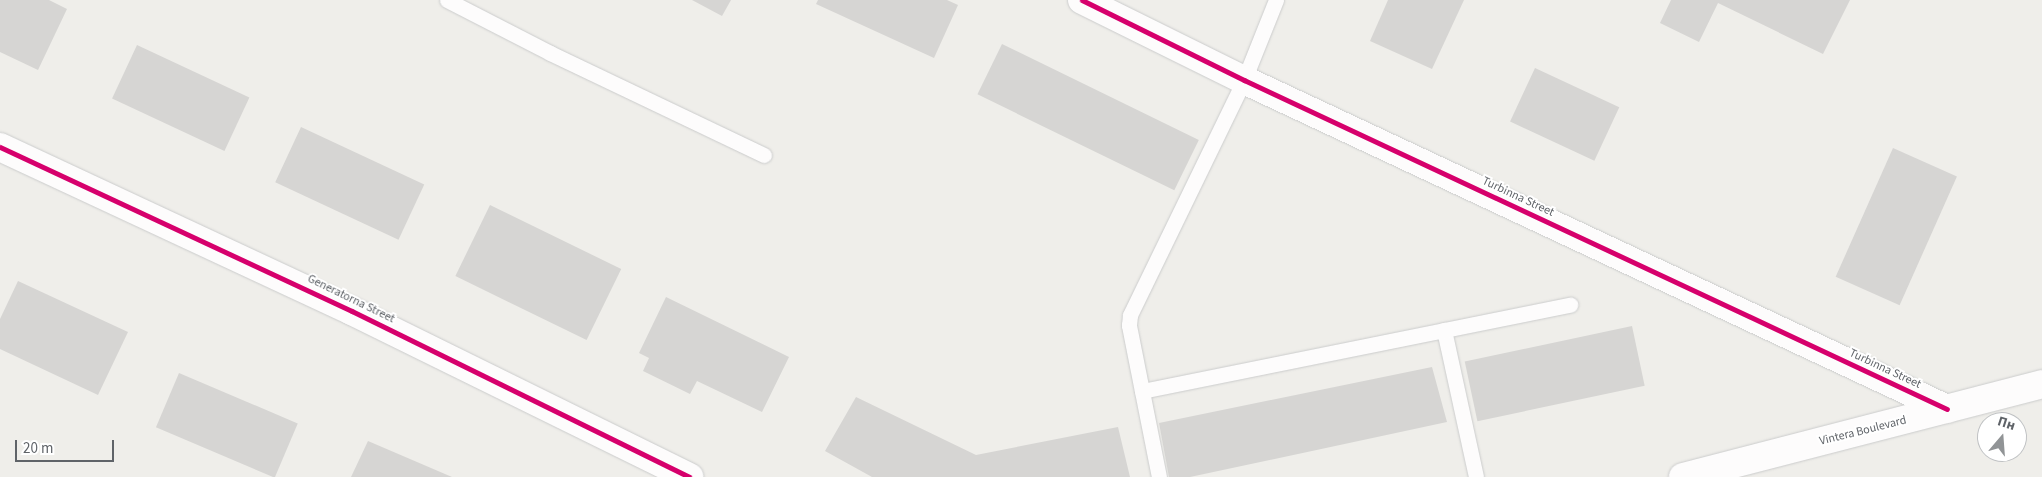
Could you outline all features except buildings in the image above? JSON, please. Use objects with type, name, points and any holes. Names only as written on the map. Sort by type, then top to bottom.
[{"type":"street","name":"Turbinna Street","points":[[1082,0],[1244,80],[1947,410]]},
{"type":"street","name":"Generatorna Street","points":[[0,147],[352,311],[689,477]]},
{"type":"street","name":"Vintera Boulevard","points":[[1683,477],[2042,384]]},
{"type":"lane","points":[[447,0],[550,53],[764,156]]},
{"type":"lane","points":[[1159,477],[1129,325],[1130,315],[1244,80],[1276,0]]},
{"type":"lane","points":[[1142,392],[1570,305]]},
{"type":"lane","points":[[1444,330],[1476,477]]},
{"type":"cycle path","points":[[1082,0],[1244,80],[1947,409]]},
{"type":"cycle path","points":[[0,147],[352,311],[689,477]]}]
